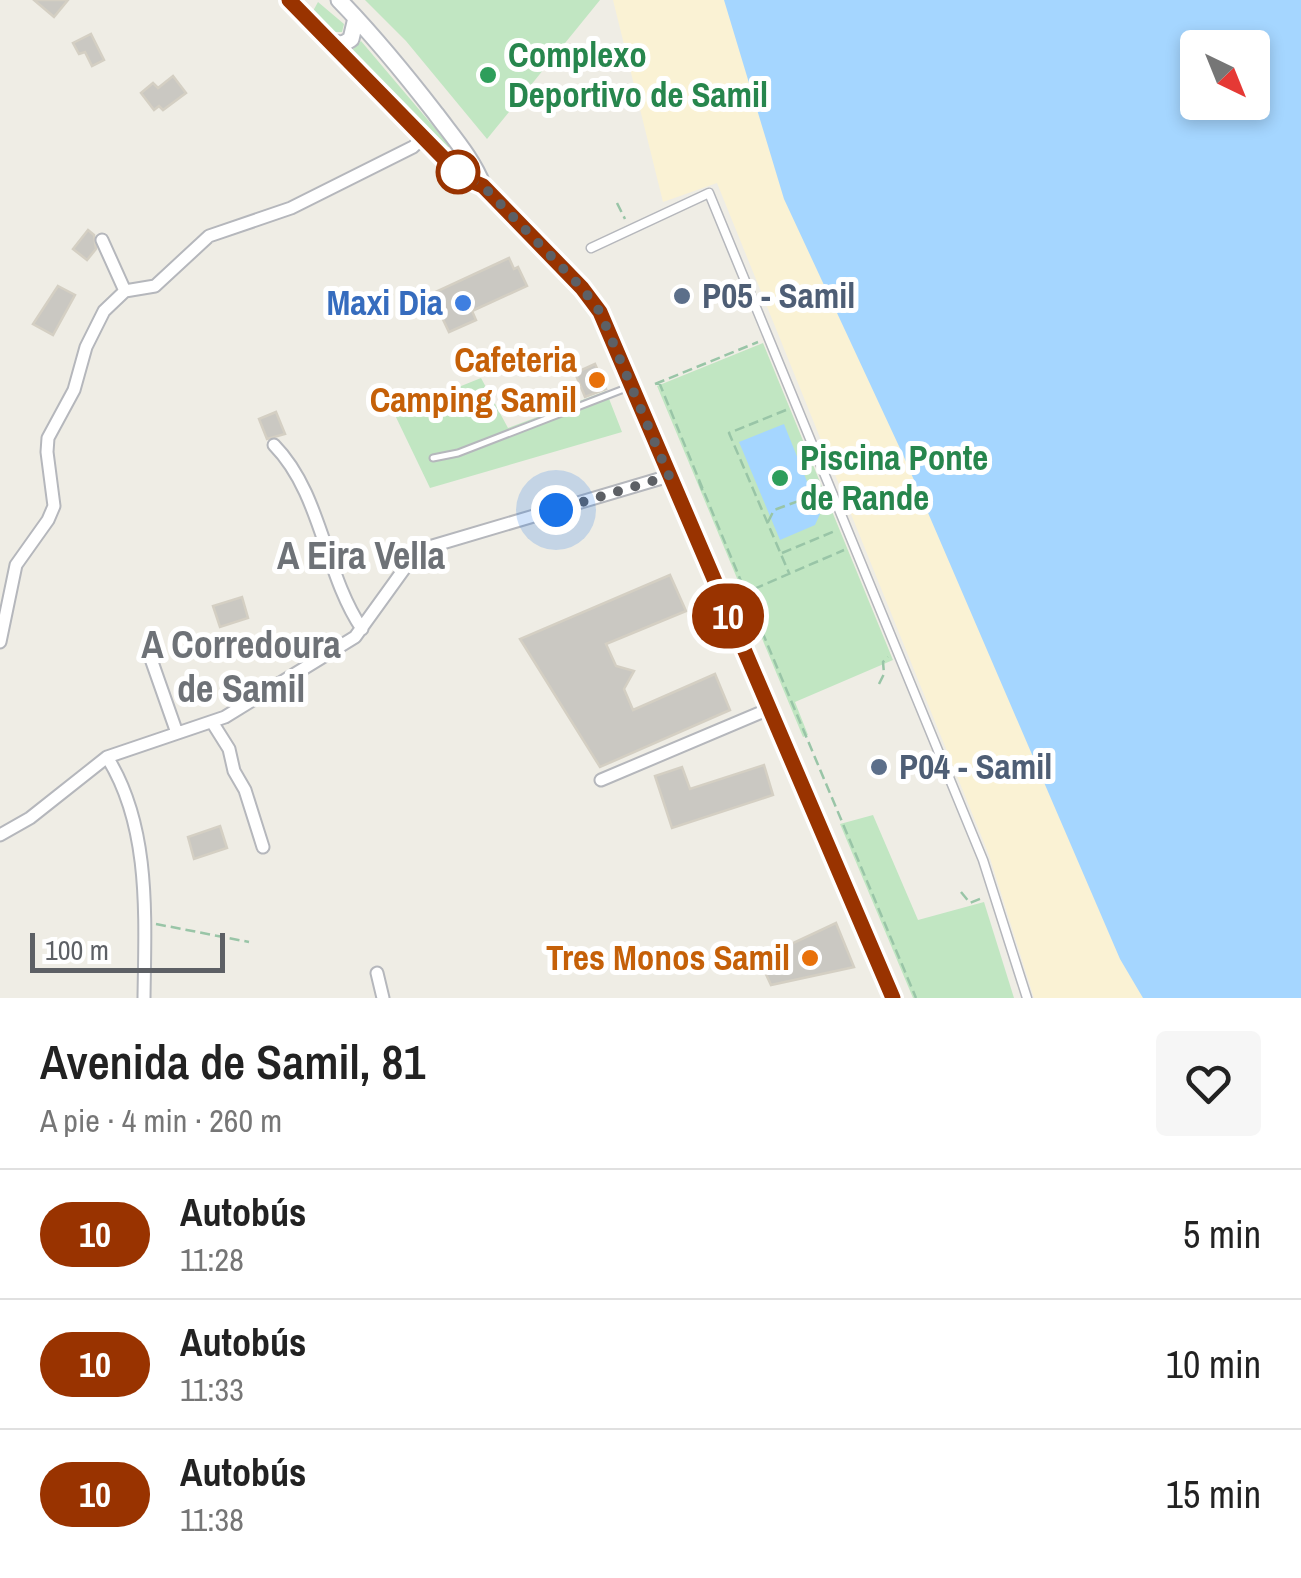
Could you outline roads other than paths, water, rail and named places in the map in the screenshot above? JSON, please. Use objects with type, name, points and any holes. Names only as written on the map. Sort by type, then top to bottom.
[{"type":"main road","points":[[289,0],[304,7],[331,43],[462,177],[483,186]]},
{"type":"main road","points":[[338,0],[394,58],[475,166],[483,186],[591,300],[608,328],[893,998]]},
{"type":"main road","points":[[331,43],[343,44],[352,39],[356,18]]},
{"type":"street","points":[[0,642],[16,565],[54,506],[48,438],[74,390],[104,312],[125,291],[155,286],[210,236],[316,197],[413,147],[424,137]]},
{"type":"street","points":[[590,248],[708,193],[983,860],[1027,998]]},
{"type":"street","points":[[102,240],[125,291]]},
{"type":"street","points":[[274,444],[299,481],[344,596],[362,629]]},
{"type":"street","points":[[0,836],[30,818],[108,757],[212,722],[355,637],[412,558],[429,547],[669,476]]},
{"type":"street","points":[[154,652],[151,659],[177,734]]},
{"type":"street","points":[[601,780],[769,709]]},
{"type":"street","points":[[212,722],[230,749],[234,770],[264,847]]},
{"type":"street","points":[[108,757],[125,784],[136,820],[145,922],[144,998]]},
{"type":"street","points":[[377,973],[383,998]]},
{"type":"lane","points":[[434,458],[458,453],[632,386]]},
{"type":"water","points":[[724,0],[1301,0],[1301,998],[1143,998],[1120,959],[904,457],[784,199]]},
{"type":"water","name":"Piscina Ponte de Rande","points":[[784,424],[820,514],[815,525],[780,540],[739,442]]},
{"type":"place","name":"Complexo Deportivo de Samil","points":[[488,75]]},
{"type":"place","name":"P05 - Samil","points":[[682,296]]},
{"type":"place","name":"Maxi Dia","points":[[463,303]]},
{"type":"place","name":"Cafeteria Camping Samil","points":[[597,380]]},
{"type":"place","name":"Piscina Ponte de Rande","points":[[780,478]]},
{"type":"place","name":"P04 - Samil","points":[[879,767]]},
{"type":"place","name":"Tres Monos Samil","points":[[810,958]]},
{"type":"district","name":"A Eira Vella","points":[[361,556]]},
{"type":"district","name":"A Corredoura de Samil","points":[[241,667]]}]
